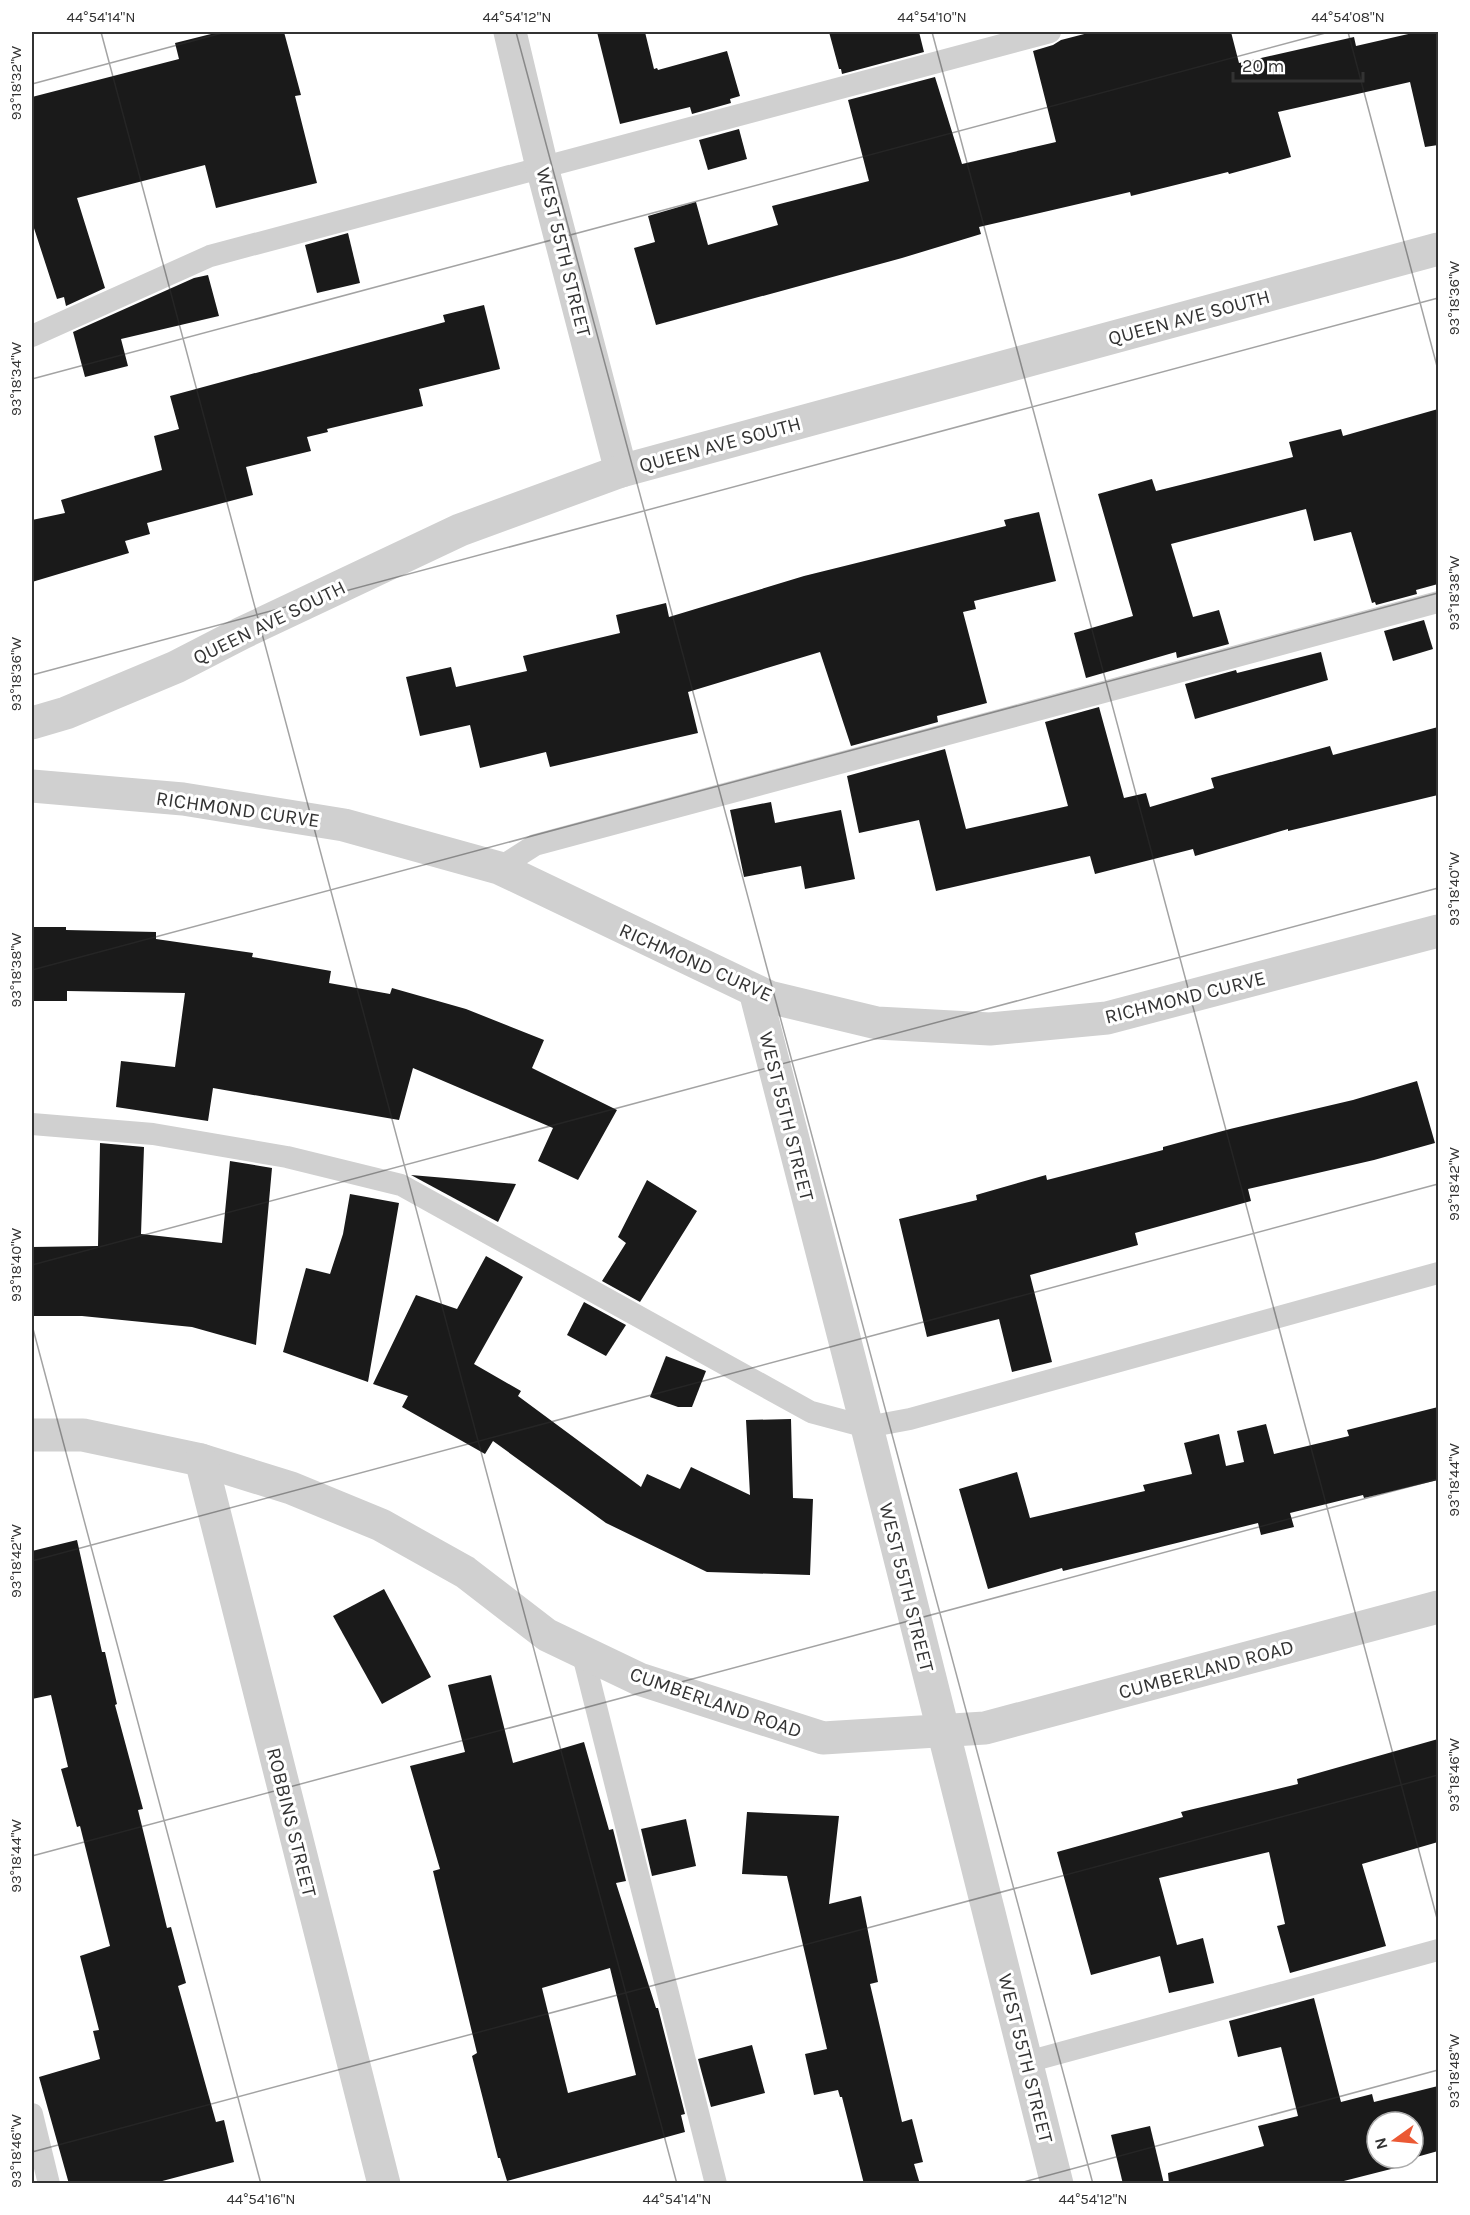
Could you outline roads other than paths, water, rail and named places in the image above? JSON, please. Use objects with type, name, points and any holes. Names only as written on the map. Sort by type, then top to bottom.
[{"type":"street","name":"WEST 55TH STREET","points":[[510,32],[542,167],[621,471]]},
{"type":"street","name":"QUEEN AVE SOUTH","points":[[32,723],[66,713],[177,667],[242,633],[460,530],[621,471],[1438,249]]},
{"type":"street","name":"RICHMOND CURVE","points":[[32,786],[183,799],[344,825],[499,868],[769,997],[877,1023],[990,1029],[1107,1018],[1438,931]]},
{"type":"street","name":"WEST 55TH STREET","points":[[755,991],[867,1426],[1057,2184]]},
{"type":"street","name":"CUMBERLAND ROAD","points":[[32,1435],[83,1435],[201,1460],[291,1488],[381,1525],[465,1572],[547,1635],[639,1679],[824,1738],[985,1728],[1438,1607]]},
{"type":"street","name":"ROBBINS STREET","points":[[201,1460],[384,2184]]},
{"type":"lane","points":[[32,336],[210,256],[1050,32]]},
{"type":"lane","points":[[499,868],[535,845],[1438,602]]},
{"type":"lane","points":[[32,1124],[153,1134],[287,1157],[401,1185],[811,1412],[867,1426],[910,1419],[1438,1273]]},
{"type":"lane","points":[[582,1652],[716,2184]]},
{"type":"lane","points":[[1027,2062],[1438,1950]]},
{"type":"lane","points":[[32,2114],[49,2184]]}]
